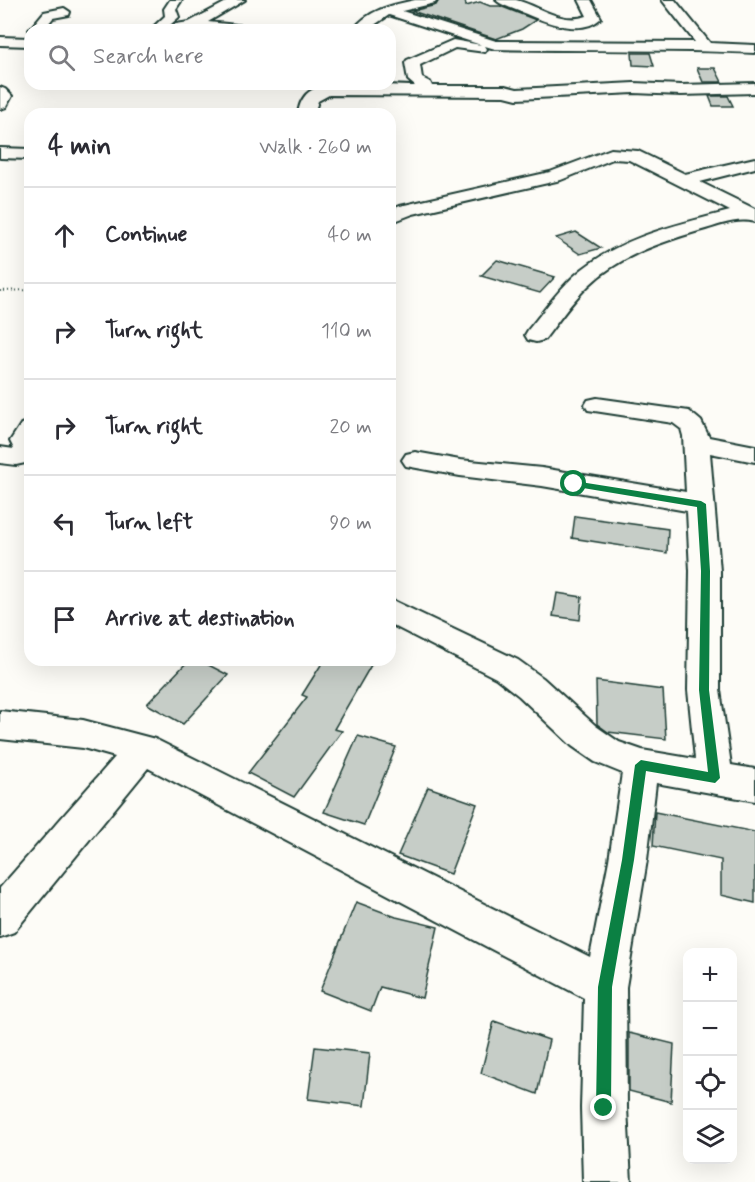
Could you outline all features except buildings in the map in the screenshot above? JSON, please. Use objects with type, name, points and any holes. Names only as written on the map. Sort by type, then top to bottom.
[{"type":"street","points":[[164,24],[172,17],[170,9],[176,0]]},
{"type":"street","points":[[195,24],[238,0]]},
{"type":"street","points":[[366,24],[372,17],[431,0]]},
{"type":"street","points":[[502,0],[551,19],[573,22],[594,18],[585,0]]},
{"type":"street","points":[[668,0],[705,46]]},
{"type":"street","points":[[390,11],[490,45],[705,46],[755,49]]},
{"type":"street","points":[[41,24],[49,15],[64,12]]},
{"type":"street","points":[[566,41],[573,22]]},
{"type":"street","points":[[0,41],[24,41]]},
{"type":"street","points":[[417,92],[424,85],[415,80],[412,63],[441,48],[453,44],[517,54],[530,53],[551,46]]},
{"type":"street","points":[[308,108],[311,98],[322,91],[499,91],[518,94],[634,88],[681,90],[755,88]]},
{"type":"street","points":[[0,92],[4,96],[0,104]]},
{"type":"street","points":[[0,153],[24,154]]},
{"type":"street","points":[[396,215],[407,210],[555,176],[617,153],[632,155],[751,214]]},
{"type":"street","points":[[684,180],[755,163]]},
{"type":"street","points":[[536,335],[585,277],[608,260],[688,228],[751,214]]},
{"type":"street","points":[[597,405],[680,416],[692,426],[696,436],[705,571],[704,690],[715,778]]},
{"type":"street","points":[[695,442],[755,454]]},
{"type":"street","points":[[0,455],[16,457],[24,455]]},
{"type":"street","points":[[415,460],[460,468],[542,477],[701,504]]},
{"type":"street","points":[[396,613],[507,669],[531,687],[584,736],[607,752],[641,765],[755,785]]},
{"type":"street","points":[[0,725],[83,734],[143,749],[605,987]]},
{"type":"street","points":[[0,918],[143,749]]},
{"type":"street","points":[[608,1182],[604,1108],[605,987],[628,860],[641,765]]},
{"type":"path","points":[[0,291],[24,290]]},
{"type":"route","points":[[574,484],[701,504],[705,571],[704,690],[715,778],[641,765],[628,860],[605,987],[604,1108]]}]
